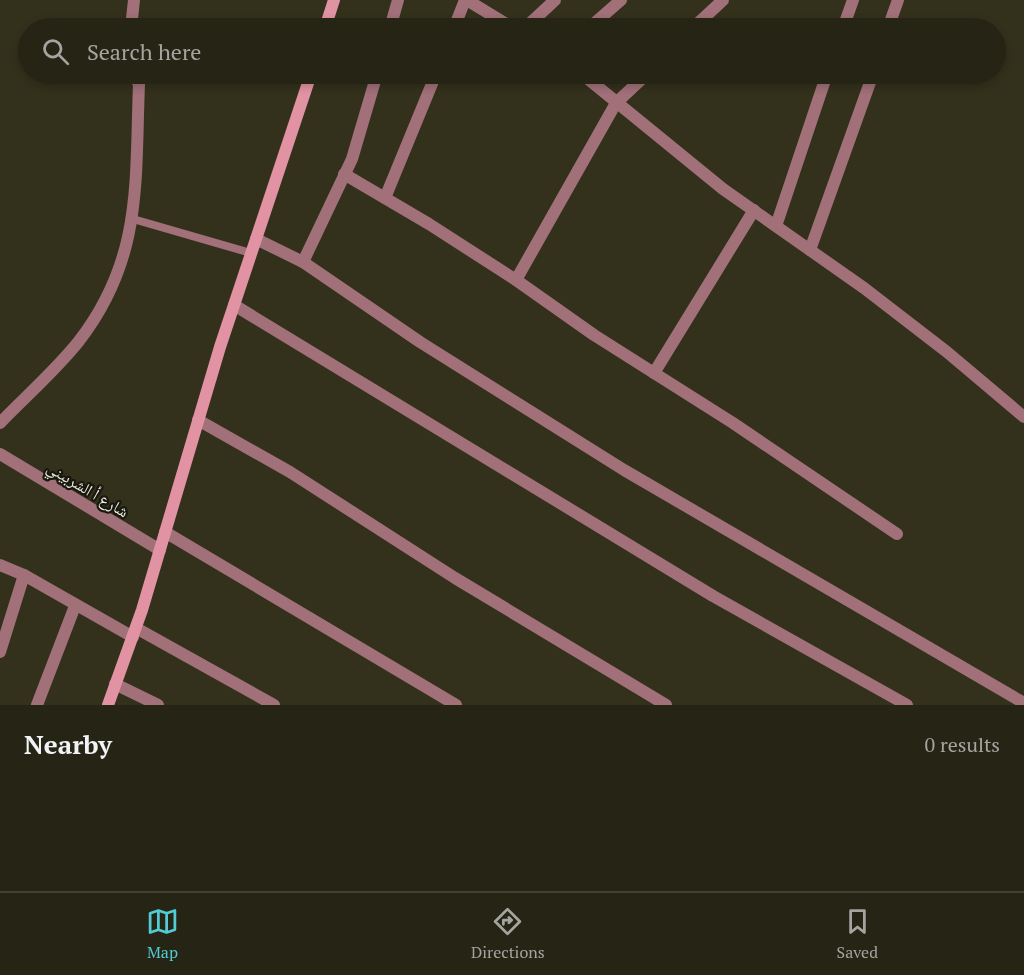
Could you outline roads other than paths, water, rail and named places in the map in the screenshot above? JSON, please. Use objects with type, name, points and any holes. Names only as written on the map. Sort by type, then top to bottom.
[{"type":"street","points":[[131,18],[134,0]]},
{"type":"street","points":[[329,18],[334,0]]},
{"type":"street","points":[[393,18],[398,0]]},
{"type":"street","points":[[458,18],[466,0],[496,18]]},
{"type":"street","points":[[536,18],[555,0]]},
{"type":"street","points":[[600,18],[621,0]]},
{"type":"street","points":[[704,18],[723,0]]},
{"type":"street","points":[[847,18],[853,0]]},
{"type":"street","points":[[892,18],[898,0]]},
{"type":"street","points":[[0,423],[84,333],[113,289],[133,219],[139,84]]},
{"type":"street","points":[[108,705],[134,632],[198,420],[307,84]]},
{"type":"street","points":[[303,262],[352,159],[374,84]]},
{"type":"street","points":[[385,198],[432,84]]},
{"type":"street","points":[[594,84],[754,210],[947,352],[1024,417]]},
{"type":"street","points":[[516,280],[616,103],[636,84]]},
{"type":"street","points":[[776,226],[825,84]]},
{"type":"street","points":[[810,250],[869,84]]},
{"type":"street","points":[[344,174],[516,280],[594,335],[733,423],[897,534]]},
{"type":"street","points":[[654,373],[754,210]]},
{"type":"street","points":[[256,238],[303,262],[420,342],[624,470],[1024,703]]},
{"type":"street","points":[[234,306],[713,596],[907,705]]},
{"type":"street","points":[[198,420],[290,472],[455,578],[666,705]]},
{"type":"street","name":"شارع أ الشربيني","points":[[0,454],[160,550]]},
{"type":"street","points":[[165,532],[456,705]]},
{"type":"street","points":[[0,565],[24,575],[75,606],[134,632],[274,705]]},
{"type":"street","points":[[0,652],[24,575]]},
{"type":"street","points":[[37,705],[75,606]]},
{"type":"street","points":[[115,684],[158,705]]},
{"type":"lane","points":[[133,219],[251,253]]}]
